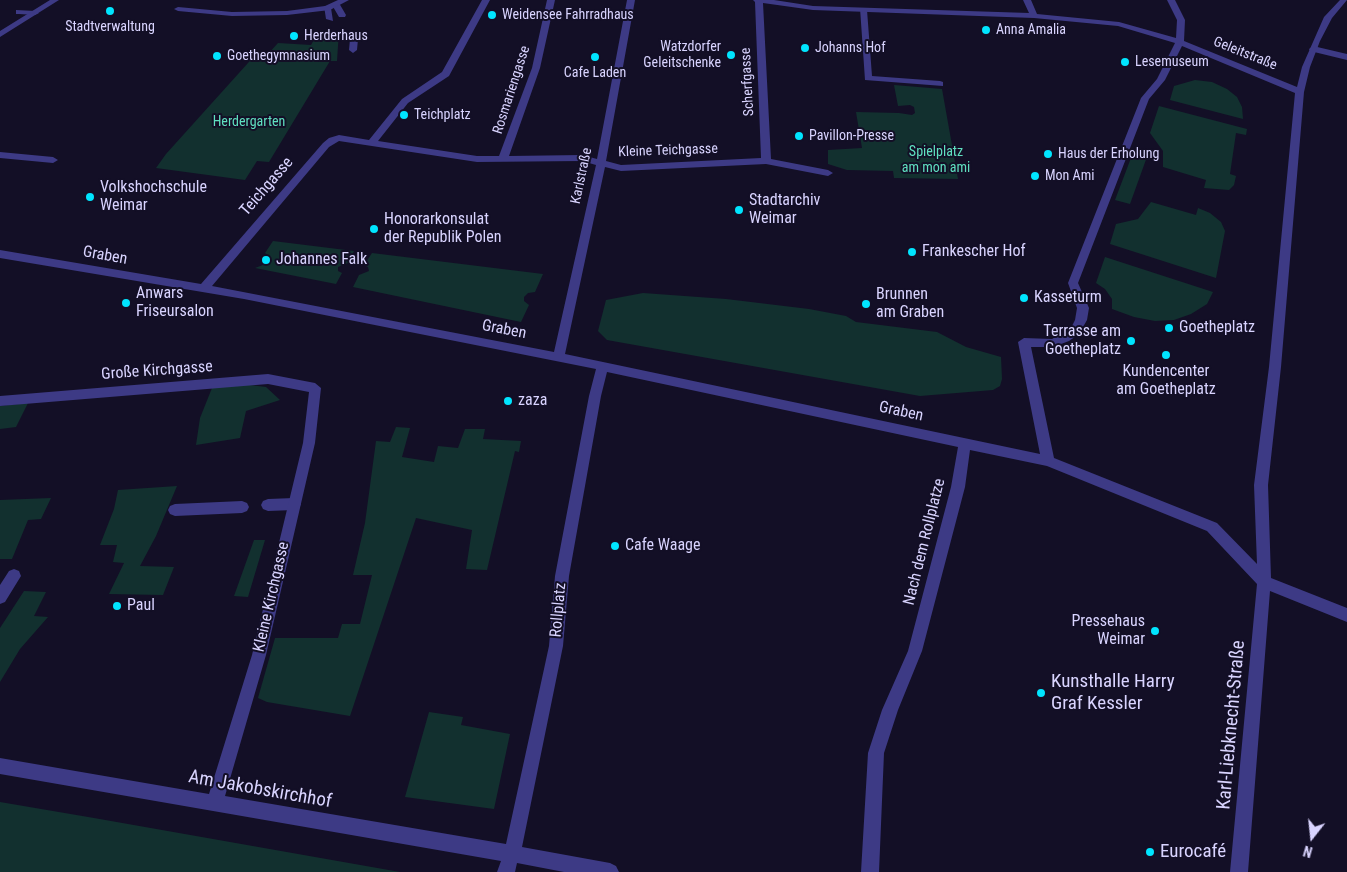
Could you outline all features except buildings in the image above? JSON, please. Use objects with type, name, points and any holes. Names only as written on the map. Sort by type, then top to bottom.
[{"type":"street","points":[[0,35],[55,0]]},
{"type":"street","points":[[178,9],[241,14],[286,13],[327,8],[345,0]]},
{"type":"street","points":[[371,143],[405,101],[446,74],[486,0]]},
{"type":"street","name":"Rosmariengasse","points":[[504,159],[536,68],[551,0]]},
{"type":"street","name":"Karlstraße","points":[[558,358],[601,163],[631,0]]},
{"type":"street","points":[[1027,0],[1034,16]]},
{"type":"street","points":[[1171,0],[1181,20],[1180,42],[1161,80],[1145,98],[1073,283],[1083,308],[1081,320],[1075,331],[1053,343],[1024,342],[1048,460],[1212,527],[1264,582],[1347,615]]},
{"type":"street","points":[[1264,582],[1261,485],[1276,367],[1300,92],[1306,66],[1314,45],[1328,17],[1344,0]]},
{"type":"street","name":"Geleitstraße","points":[[758,1],[790,6],[1034,16],[1119,24],[1180,42],[1300,92]]},
{"type":"street","name":"Scherfgasse","points":[[758,1],[768,164]]},
{"type":"street","points":[[336,5],[342,15]]},
{"type":"street","points":[[327,8],[330,19]]},
{"type":"street","points":[[863,10],[868,78],[940,84]]},
{"type":"street","points":[[19,12],[35,13]]},
{"type":"street","points":[[353,50],[354,39]]},
{"type":"street","name":"Geleitstraße","points":[[1180,42],[1192,43]]},
{"type":"street","points":[[1314,45],[1347,48]]},
{"type":"street","points":[[1314,45],[1347,57]]},
{"type":"street","name":"Teichgasse","points":[[203,289],[250,232],[332,140],[340,138],[419,152]]},
{"type":"street","name":"Kleine Teichgasse","points":[[419,152],[477,159],[582,158],[621,168],[768,164],[828,173]]},
{"type":"street","points":[[0,155],[53,160]]},
{"type":"street","name":"Graben","points":[[0,254],[203,289],[603,366],[1048,460]]},
{"type":"street","name":"Rollplatz","points":[[506,872],[512,854],[556,646],[562,576],[603,366]]},
{"type":"street","name":"Große Kirchgasse","points":[[0,401],[268,379],[315,388]]},
{"type":"street","name":"Kleine Kirchgasse","points":[[215,802],[259,655],[309,443],[315,388]]},
{"type":"street","name":"Nach dem Rollplatze","points":[[870,872],[876,753],[890,710],[915,651],[958,488],[965,442]]},
{"type":"street","points":[[268,505],[294,504]]},
{"type":"street","points":[[175,510],[242,507]]},
{"type":"street","points":[[0,597],[14,576]]},
{"type":"street","name":"Karl-Liebknecht-Straße","points":[[1239,872],[1264,582]]},
{"type":"street","name":"Am Jakobskirchhof","points":[[0,766],[512,854]]},
{"type":"street","points":[[512,854],[610,872]]},
{"type":"green space","name":"Herdergarten","points":[[319,31],[339,31],[337,61],[330,61],[269,162],[257,161],[245,180],[156,168],[166,154],[257,53],[268,54],[278,43],[311,45]]},
{"type":"green space","points":[[1195,80],[1212,82],[1227,89],[1237,97],[1242,107],[1243,119],[1170,100],[1174,86]]},
{"type":"green space","name":"Spielplatz am mon ami","points":[[894,85],[942,89],[958,179],[894,178],[893,171],[847,170],[828,164],[828,150],[862,148],[856,112],[912,115],[915,113],[914,107],[910,105],[898,106]]},
{"type":"green space","points":[[1159,106],[1247,129],[1246,135],[1236,133],[1230,174],[1236,176],[1234,185],[1229,190],[1204,188],[1206,180],[1163,167],[1163,151],[1150,133]]},
{"type":"green space","points":[[1134,150],[1148,154],[1130,204],[1115,200]]},
{"type":"green space","points":[[1151,202],[1196,215],[1198,208],[1210,213],[1221,222],[1225,231],[1216,278],[1110,244],[1116,224],[1138,219]]},
{"type":"green space","points":[[273,241],[354,251],[348,263],[338,267],[338,271],[342,273],[336,284],[255,268],[263,265],[269,256],[265,253]]},
{"type":"green space","points":[[372,253],[543,274],[535,292],[528,293],[524,297],[524,301],[529,305],[521,322],[353,287],[359,275],[369,271],[368,267],[364,265]]},
{"type":"green space","points":[[1105,257],[1213,292],[1207,304],[1191,314],[1174,320],[1155,321],[1134,317],[1112,309],[1112,299],[1105,289],[1096,283]]},
{"type":"green space","points":[[643,293],[726,299],[809,309],[846,316],[856,322],[937,332],[966,347],[1001,357],[1002,379],[1000,386],[993,390],[920,396],[607,340],[598,331],[606,300]]},
{"type":"green space","points":[[242,384],[266,387],[280,400],[246,411],[240,438],[196,445],[200,418],[212,388]]},
{"type":"green space","points":[[28,403],[16,427],[0,429],[0,406]]},
{"type":"green space","points":[[396,427],[410,428],[402,457],[434,462],[438,446],[458,448],[465,429],[485,429],[483,439],[521,441],[519,452],[515,451],[487,570],[466,569],[472,530],[416,518],[350,716],[267,702],[258,698],[275,638],[338,638],[342,624],[360,624],[372,575],[353,575],[365,523],[376,441],[390,442]]},
{"type":"green space","points":[[177,486],[156,536],[140,566],[174,567],[163,595],[109,594],[124,563],[113,562],[117,545],[100,545],[114,509],[118,490]]},
{"type":"green space","points":[[51,498],[41,519],[28,520],[12,559],[0,559],[0,500]]},
{"type":"green space","points":[[254,540],[265,540],[248,597],[234,596]]},
{"type":"green space","points":[[24,591],[46,592],[34,616],[48,617],[20,649],[0,682],[0,628]]},
{"type":"green space","points":[[429,712],[463,717],[461,725],[510,734],[494,809],[405,797]]},
{"type":"green space","points":[[0,802],[94,818],[400,872],[0,872]]},
{"type":"place","name":"Stadtverwaltung","points":[[110,11]]},
{"type":"place","name":"Weidensee Fahrradhaus","points":[[492,15]]},
{"type":"place","name":"Anna Amalia","points":[[986,30]]},
{"type":"place","name":"Herderhaus","points":[[294,36]]},
{"type":"place","name":"Johanns Hof","points":[[805,48]]},
{"type":"place","name":"Watzdorfer Geleitschenke","points":[[731,55]]},
{"type":"place","name":"Goethegymnasium","points":[[217,56]]},
{"type":"place","name":"Cafe Laden","points":[[595,57]]},
{"type":"place","name":"Lesemuseum","points":[[1125,62]]},
{"type":"place","name":"Teichplatz","points":[[404,115]]},
{"type":"place","name":"Pavillon-Presse","points":[[799,136]]},
{"type":"place","name":"Haus der Erholung","points":[[1048,154]]},
{"type":"place","name":"Mon Ami","points":[[1035,176]]},
{"type":"place","name":"Volkshochschule Weimar","points":[[90,197]]},
{"type":"place","name":"Stadtarchiv Weimar","points":[[739,210]]},
{"type":"place","name":"Honorarkonsulat der Republik Polen","points":[[374,229]]},
{"type":"place","name":"Frankescher Hof","points":[[912,252]]},
{"type":"place","name":"Johannes Falk","points":[[266,260]]},
{"type":"place","name":"Kasseturm","points":[[1024,298]]},
{"type":"place","name":"Anwars Friseursalon","points":[[126,303]]},
{"type":"place","name":"Brunnen am Graben","points":[[866,304]]},
{"type":"place","name":"Goetheplatz","points":[[1169,328]]},
{"type":"place","name":"Terrasse am Goetheplatz","points":[[1131,341]]},
{"type":"place","name":"Kundencenter am Goetheplatz","points":[[1166,355]]},
{"type":"place","name":"zaza","points":[[508,401]]},
{"type":"place","name":"Cafe Waage","points":[[615,546]]},
{"type":"place","name":"Paul","points":[[117,606]]},
{"type":"place","name":"Pressehaus Weimar","points":[[1155,631]]},
{"type":"place","name":"Kunsthalle Harry Graf Kessler","points":[[1041,693]]},
{"type":"place","name":"Eurocafé","points":[[1150,852]]}]
